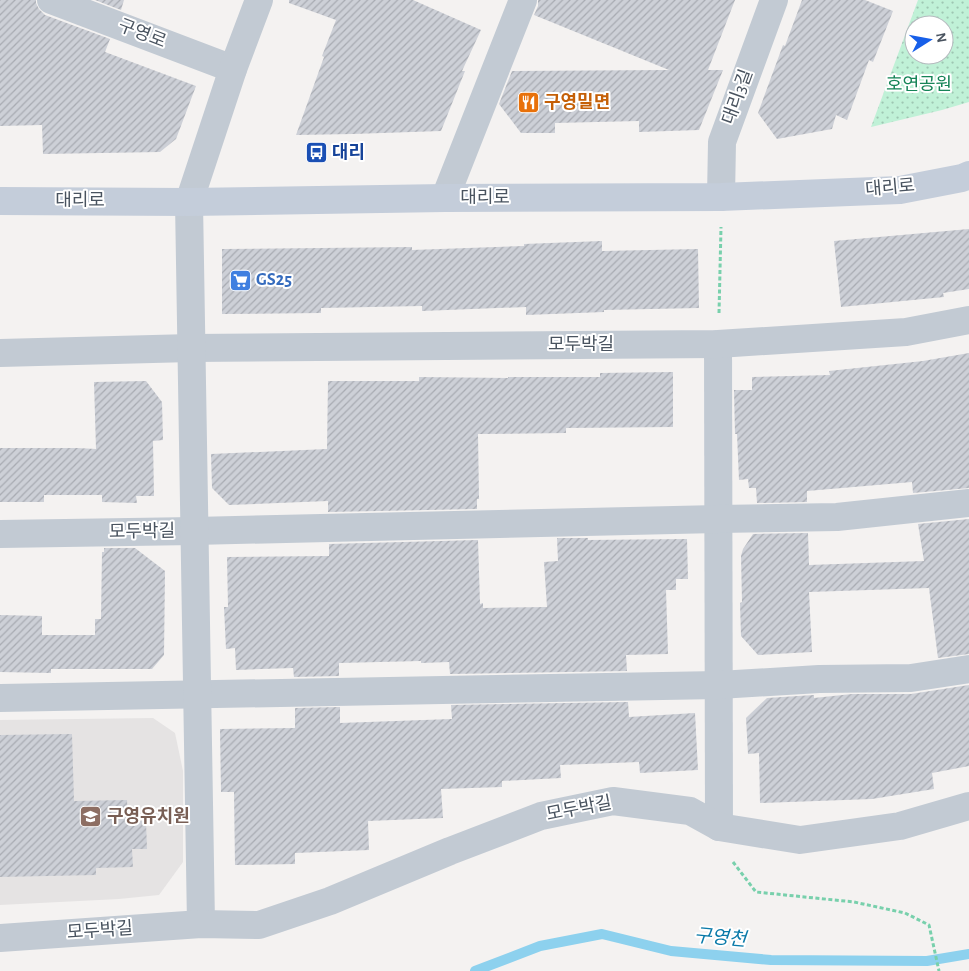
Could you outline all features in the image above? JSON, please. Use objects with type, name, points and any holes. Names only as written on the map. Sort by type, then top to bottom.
[{"type":"main road","name":"대리로","points":[[0,201],[189,202],[445,198],[721,198],[900,190],[969,175]]},
{"type":"street","name":"구영로","points":[[51,0],[233,69]]},
{"type":"street","points":[[233,69],[259,0]]},
{"type":"street","points":[[445,198],[523,0]]},
{"type":"street","name":"대리3길","points":[[721,198],[722,142],[774,0]]},
{"type":"street","name":"모두박길","points":[[201,924],[189,202],[233,69]]},
{"type":"street","name":"모두박길","points":[[0,353],[191,348],[718,344],[906,332],[969,320]]},
{"type":"street","points":[[718,344],[719,826]]},
{"type":"street","name":"모두박길","points":[[0,534],[837,517],[969,503]]},
{"type":"street","points":[[0,698],[719,685],[911,678],[969,668]]},
{"type":"street","name":"모두박길","points":[[0,938],[201,924],[258,925],[330,901],[540,816],[613,801],[690,811],[719,826],[800,840],[900,826],[969,806]]},
{"type":"path","points":[[718,344],[721,198]]},
{"type":"path","points":[[719,826],[732,861],[756,892],[854,902],[905,913],[928,925],[939,971]]},
{"type":"shaded area","name":"구영유치원","points":[[153,718],[175,733],[183,771],[183,862],[159,895],[0,905],[0,720]]},
{"type":"green space","name":"호연공원","points":[[918,0],[969,0],[969,102],[871,127],[904,38],[904,65],[954,65],[954,15],[912,15]]},
{"type":"building","points":[[0,0],[36,0],[39,9],[45,15],[110,39],[105,52],[196,86],[176,139],[160,152],[43,154],[42,125],[0,126]]},
{"type":"building","points":[[95,0],[124,0],[121,10]]},
{"type":"building","points":[[289,0],[413,0],[481,30],[462,71],[465,71],[441,131],[296,135],[336,20],[289,3]]},
{"type":"building","points":[[538,0],[735,0],[708,70],[723,70],[699,130],[639,132],[639,121],[555,123],[555,133],[521,133],[499,104],[512,71],[669,70],[534,15],[538,6]]},
{"type":"building","points":[[802,0],[865,0],[893,11],[873,62],[869,60],[847,120],[836,115],[832,129],[777,139],[758,113]]},
{"type":"building","points":[[969,229],[969,289],[943,293],[944,297],[841,307],[834,241]]},
{"type":"building","points":[[602,241],[602,251],[698,249],[699,308],[604,310],[604,312],[526,315],[526,307],[422,311],[422,306],[321,308],[321,313],[222,314],[222,249],[412,247],[412,250]]},
{"type":"building","points":[[969,353],[969,488],[913,493],[912,482],[807,491],[807,502],[757,503],[756,488],[749,488],[748,479],[739,480],[734,390],[752,390],[752,377],[830,375],[829,371],[923,361]]},
{"type":"building","points":[[673,372],[673,427],[566,428],[566,433],[478,434],[479,499],[477,499],[477,509],[328,512],[328,501],[229,505],[212,488],[211,454],[327,449],[328,381],[419,381],[419,377],[600,377],[600,373]]},
{"type":"building","points":[[146,381],[162,402],[163,440],[153,441],[154,496],[136,496],[137,503],[102,502],[102,495],[44,495],[44,502],[0,502],[0,448],[96,449],[94,382]]},
{"type":"building","points":[[969,519],[969,654],[938,658],[929,588],[809,592],[812,652],[758,655],[741,636],[741,556],[743,549],[753,534],[808,533],[809,565],[924,561],[918,524]]},
{"type":"building","points":[[557,538],[588,538],[588,540],[687,539],[688,579],[676,579],[676,590],[666,590],[668,654],[626,655],[627,671],[450,674],[449,662],[421,663],[421,661],[339,663],[339,676],[294,677],[293,668],[236,670],[235,648],[226,649],[224,607],[228,607],[227,557],[329,556],[329,544],[478,540],[480,604],[483,603],[483,608],[547,607],[544,562],[558,561]]},
{"type":"building","points":[[104,548],[135,548],[165,571],[164,655],[152,669],[51,669],[51,673],[0,672],[0,615],[42,616],[42,635],[95,635],[95,619],[101,619],[102,552],[104,552]]},
{"type":"building","points":[[969,685],[969,766],[932,773],[934,789],[872,799],[760,803],[759,753],[748,754],[746,718],[767,698],[814,695],[814,698],[852,694],[911,694]]},
{"type":"building","points":[[628,702],[629,717],[695,713],[698,770],[640,773],[639,762],[560,765],[561,778],[502,781],[502,787],[441,789],[443,818],[368,821],[369,850],[295,853],[295,864],[235,865],[234,792],[221,792],[220,729],[295,728],[295,708],[340,707],[340,723],[452,719],[451,705]]},
{"type":"building","points":[[72,734],[74,801],[127,800],[128,821],[146,821],[147,849],[132,849],[133,867],[96,868],[96,875],[0,877],[0,735]]},
{"type":"waterway","name":"구영천","points":[[475,971],[540,946],[602,934],[671,951],[771,960],[927,961],[969,954]]},
{"type":"place","name":"구영밀면","points":[[528,103]]},
{"type":"place","name":"대리","points":[[316,153]]},
{"type":"place","name":"GS25","points":[[240,280]]},
{"type":"place","name":"구영유치원","points":[[91,817]]}]
